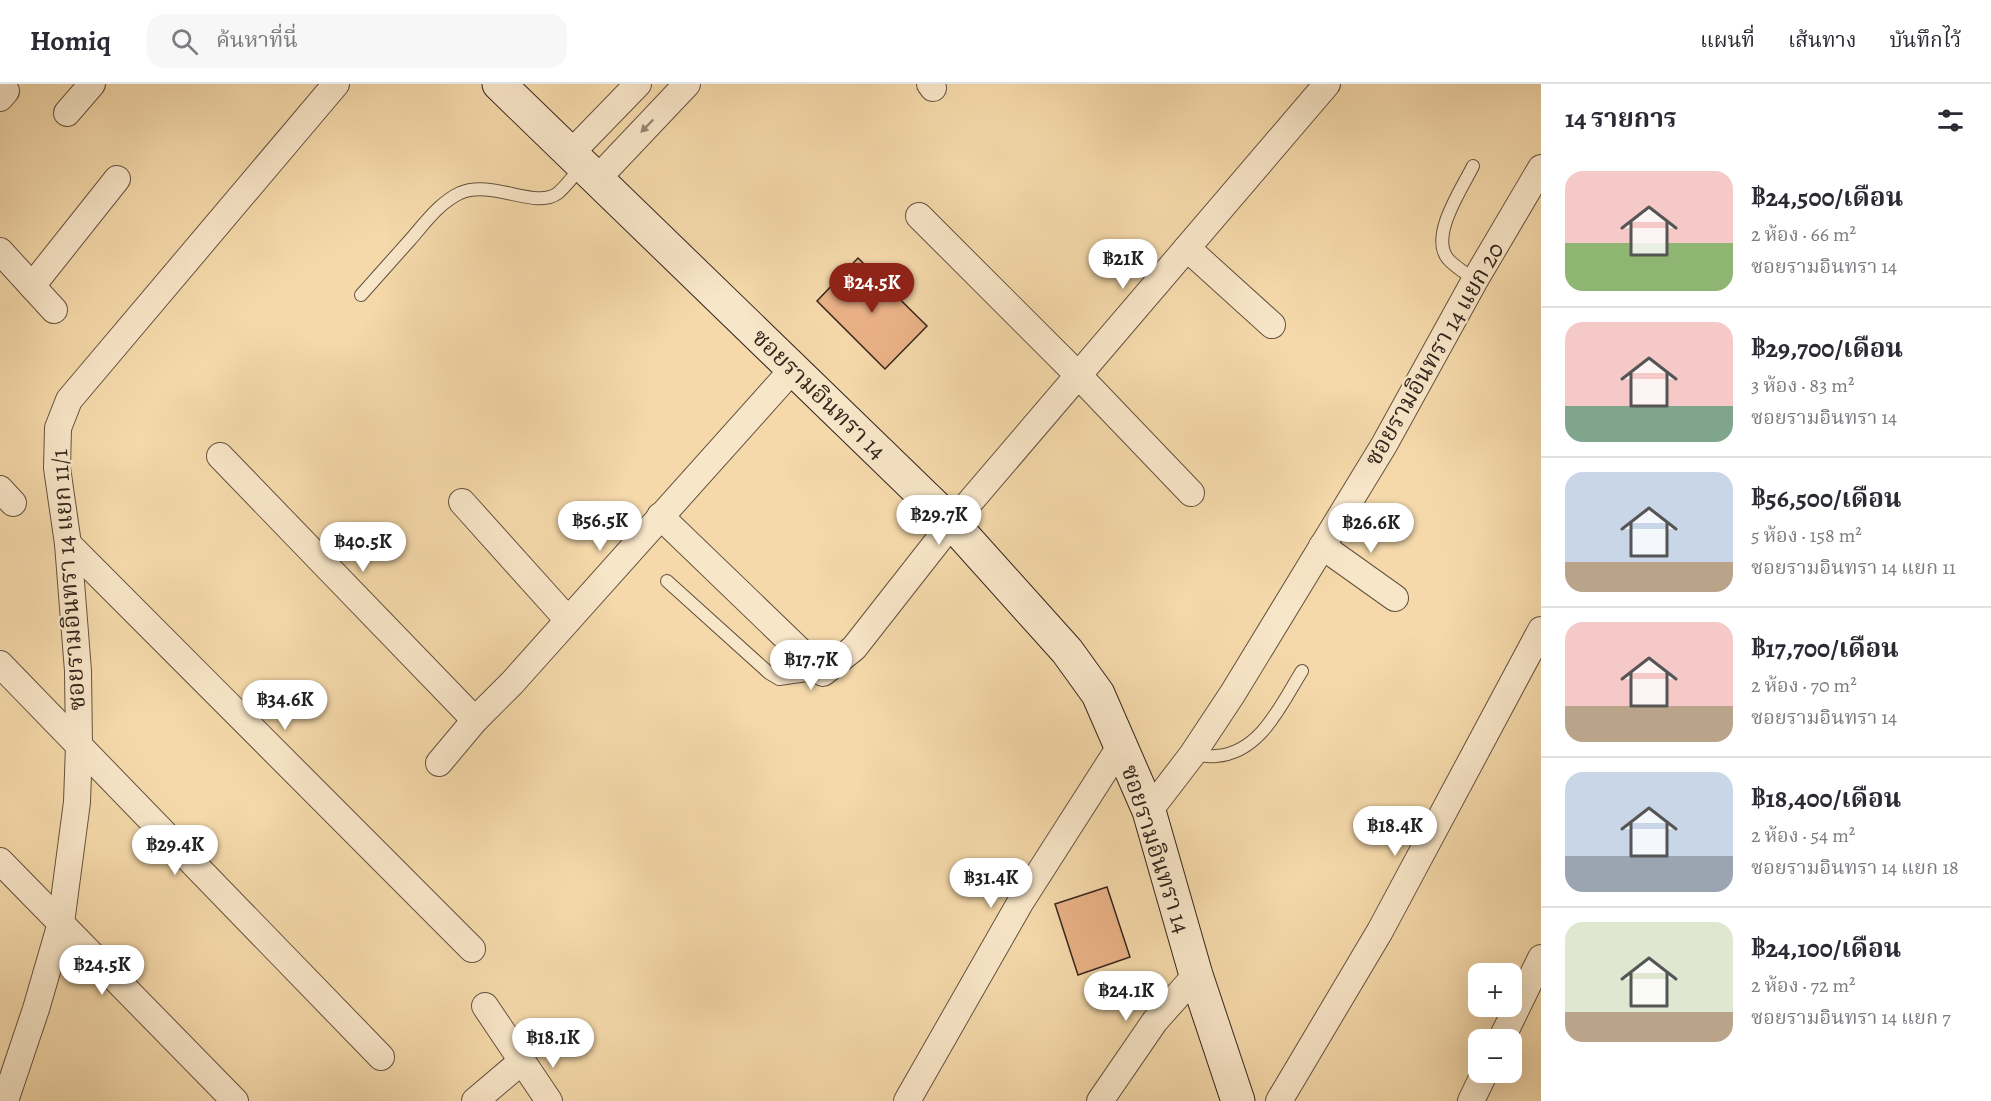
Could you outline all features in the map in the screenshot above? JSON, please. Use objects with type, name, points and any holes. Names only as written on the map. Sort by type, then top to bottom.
[{"type":"street","points":[[67,113],[92,84]]},
{"type":"street","name":"ซอยรามอินทรา 14 แยก 11/1","points":[[8,1088],[36,1009],[61,923],[76,802],[79,746],[78,671],[68,544],[57,468],[58,428],[69,400],[336,84]]},
{"type":"street","name":"ซอยรามอินทรา 14","points":[[499,84],[952,523],[1067,651],[1098,694],[1149,811],[1196,975],[1238,1101]]},
{"type":"street","points":[[584,165],[638,84]]},
{"type":"street","points":[[584,165],[687,84]]},
{"type":"street","points":[[660,516],[823,673],[854,648],[952,523],[1327,84]]},
{"type":"street","name":"ซอยรามอินทรา 14 แยก 20","points":[[1149,811],[1192,755],[1233,693],[1384,445],[1475,280],[1541,168]]},
{"type":"street","points":[[32,286],[117,179]]},
{"type":"street","points":[[919,216],[1078,375],[1191,493]]},
{"type":"street","points":[[1187,248],[1272,325]]},
{"type":"street","points":[[0,251],[54,310]]},
{"type":"street","points":[[439,763],[475,720],[512,683],[793,369]]},
{"type":"street","points":[[220,456],[475,720]]},
{"type":"street","points":[[462,502],[568,620]]},
{"type":"street","points":[[68,544],[472,949]]},
{"type":"street","points":[[1322,546],[1395,598]]},
{"type":"street","points":[[1279,1101],[1380,931],[1541,630]]},
{"type":"street","points":[[0,664],[381,1056]]},
{"type":"street","points":[[910,1100],[1020,903],[1121,745]]},
{"type":"street","points":[[0,861],[235,1101]]},
{"type":"street","points":[[1506,1029],[1541,958]]},
{"type":"street","points":[[1100,1101],[1149,1028],[1196,975]]},
{"type":"street","points":[[485,1006],[549,1101]]},
{"type":"street","points":[[475,1101],[522,1060]]},
{"type":"street","points":[[1471,1101],[1480,1083]]},
{"type":"lane","points":[[361,295],[439,206],[460,193],[476,189],[490,189],[538,199],[548,198],[557,194],[584,165]]},
{"type":"lane","points":[[1473,166],[1443,225],[1443,245],[1448,259],[1475,280]]},
{"type":"lane","points":[[667,581],[769,673],[779,679],[823,673]]},
{"type":"lane","points":[[1192,755],[1216,756],[1235,752],[1249,744],[1265,730],[1302,671]]},
{"type":"building","points":[[858,258],[927,326],[885,369],[817,301]]},
{"type":"building","points":[[1107,887],[1130,957],[1078,975],[1055,904]]}]
